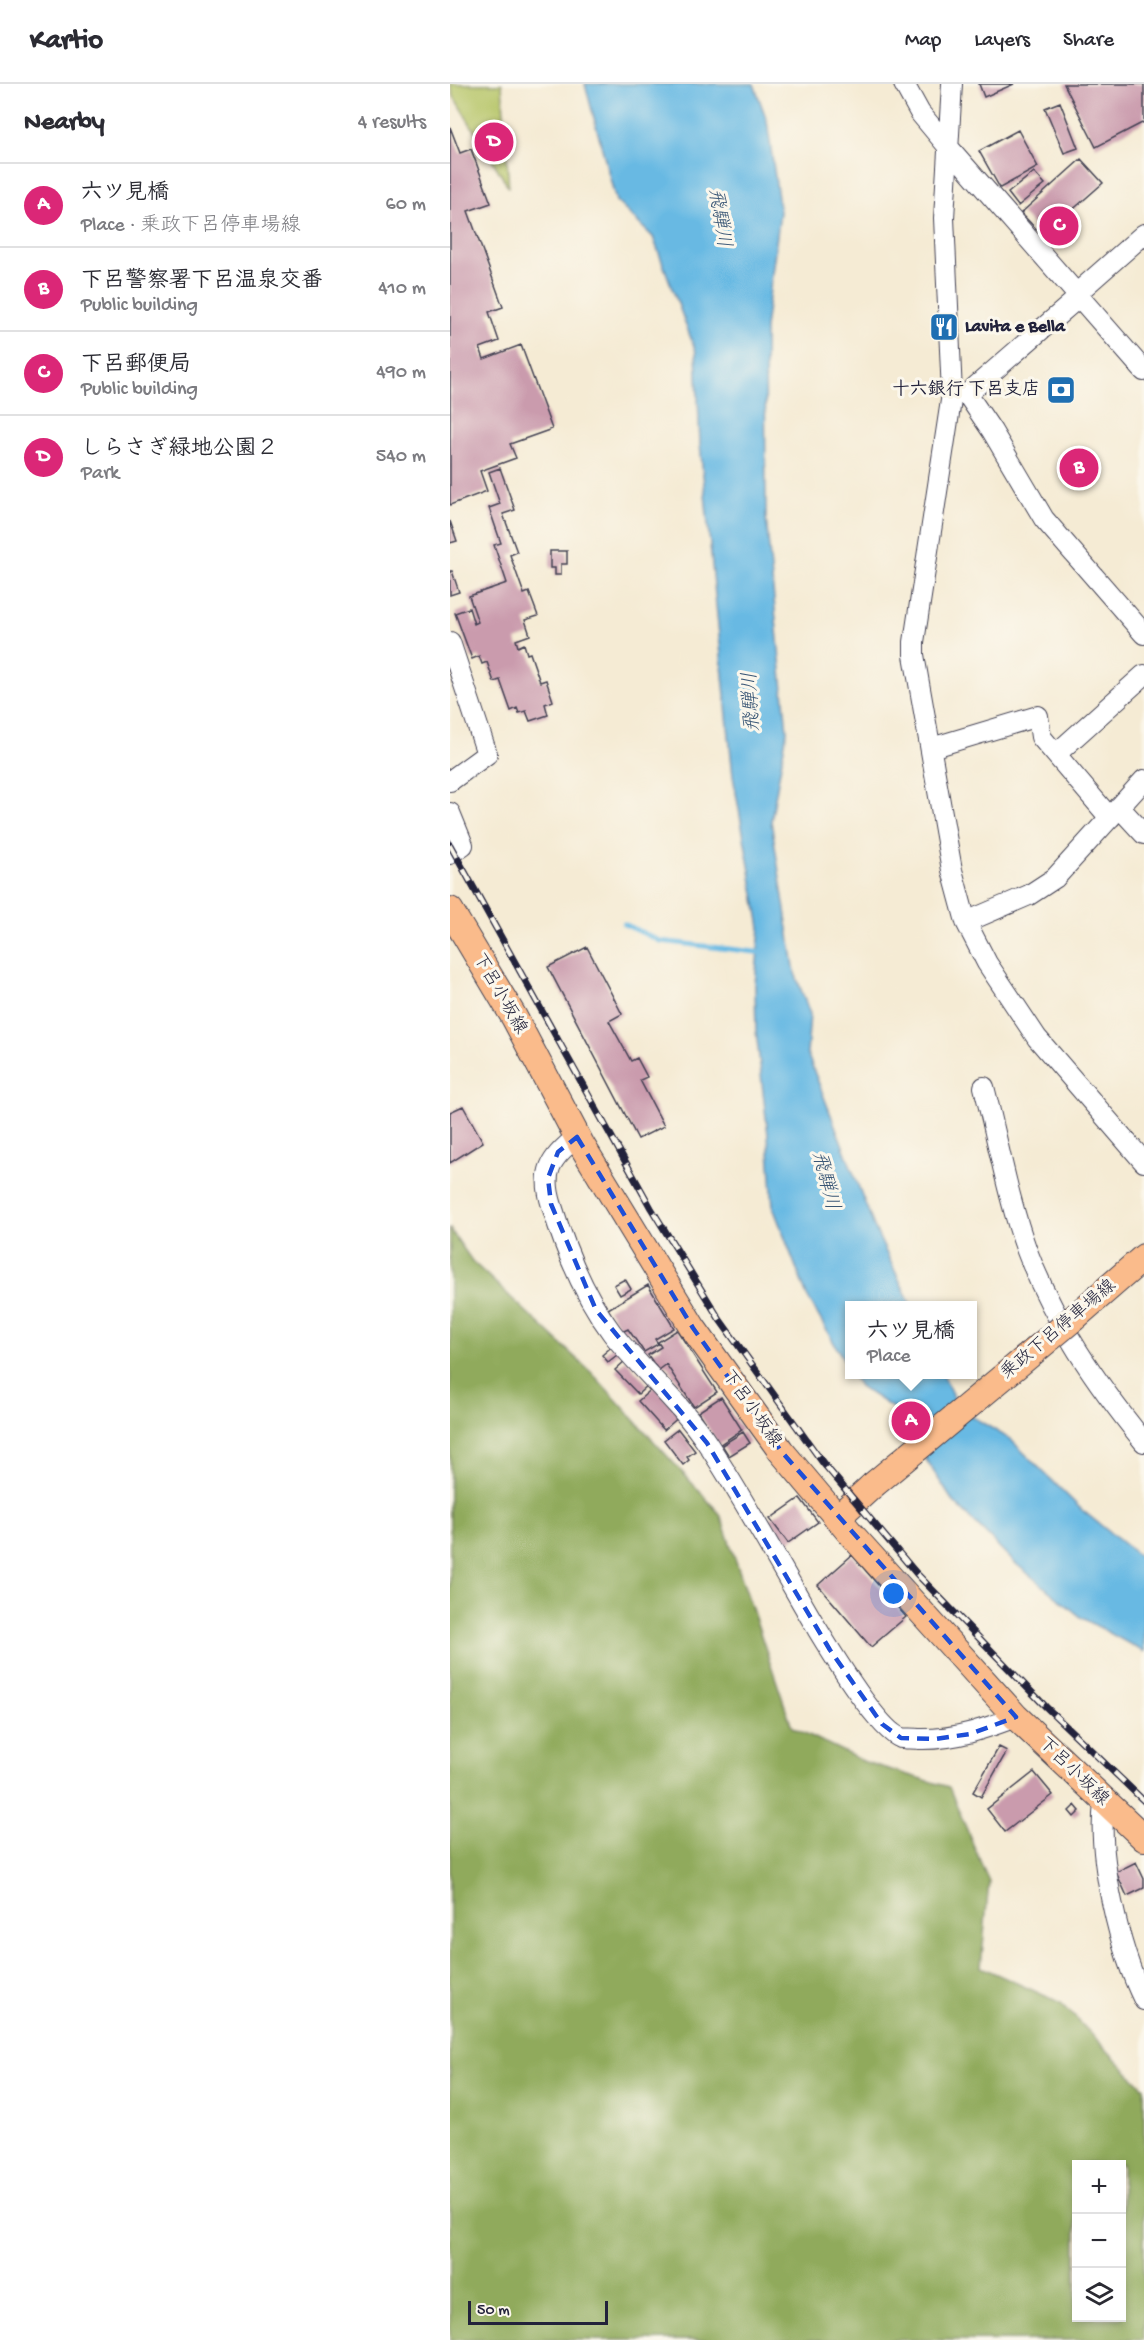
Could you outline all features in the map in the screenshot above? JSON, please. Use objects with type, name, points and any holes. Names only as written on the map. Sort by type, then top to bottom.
[{"type":"main road","name":"下呂小坂線","points":[[450,910],[514,1017],[578,1137],[693,1328],[781,1451],[837,1518],[1016,1717],[1104,1804],[1144,1838]]},
{"type":"main road","name":"乗政下呂停車場線","points":[[837,1518],[1144,1257]]},
{"type":"street","points":[[904,84],[920,113],[950,149],[1144,371]]},
{"type":"street","points":[[952,84],[950,149],[944,218],[959,394],[914,642],[952,870],[966,922],[987,963],[1038,1038],[1144,1162]]},
{"type":"street","points":[[959,394],[1077,295],[1144,234]]},
{"type":"street","points":[[959,394],[992,431],[1044,519],[1144,634]]},
{"type":"street","points":[[450,642],[488,754],[450,782]]},
{"type":"street","points":[[1056,754],[1144,675]]},
{"type":"street","points":[[931,748],[1038,716],[1041,737],[1056,754],[1115,812],[1144,834]]},
{"type":"street","points":[[966,922],[1029,894],[1055,878],[1144,780]]},
{"type":"street","points":[[450,813],[463,845],[450,854]]},
{"type":"street","points":[[984,1087],[1027,1250],[1046,1295],[1081,1358],[1144,1442]]},
{"type":"street","points":[[578,1137],[558,1152],[550,1164],[548,1178],[551,1204],[574,1263],[596,1310],[613,1334],[682,1410],[707,1443],[830,1650],[882,1724],[901,1738],[935,1739],[970,1734],[1016,1717]]},
{"type":"street","points":[[1104,1804],[1103,1832],[1109,1886],[1132,1977],[1144,2000]]},
{"type":"highlighted area","points":[[577,1137],[693,1328],[781,1451],[1016,1717],[970,1734],[935,1739],[901,1738],[882,1724],[830,1650],[707,1443],[596,1310],[551,1204],[548,1178],[558,1152]]},
{"type":"green space","points":[[450,84],[502,84],[509,188],[454,97]]},
{"type":"green space","points":[[450,1229],[472,1261],[593,1374],[720,1514],[792,1727],[865,1762],[949,1787],[989,1882],[981,1967],[1061,2003],[1144,2088],[1144,2340],[450,2340]]},
{"type":"water","name":"飛騨川","points":[[585,84],[754,84],[767,121],[780,212],[765,328],[766,518],[787,731],[771,821],[795,973],[810,1014],[807,1053],[875,1229],[909,1301],[845,1301],[845,1362],[807,1296],[773,1207],[768,1135],[756,1031],[755,985],[760,927],[733,776],[700,444],[696,352],[653,237],[616,201]]},
{"type":"water","points":[[855,1379],[945,1379],[959,1409],[1010,1439],[1082,1510],[1144,1560],[1144,1652],[1082,1618],[1015,1563],[952,1500],[893,1408],[859,1386]]},
{"type":"building","points":[[979,84],[1014,84],[984,97]]},
{"type":"building","points":[[1064,84],[1144,84],[1144,122],[1096,147]]},
{"type":"building","points":[[1060,102],[1078,148],[1064,153],[1045,108]]},
{"type":"building","points":[[450,127],[460,153],[471,149],[491,203],[468,211],[503,307],[489,312],[499,341],[480,348],[484,359],[521,345],[552,429],[510,444],[516,458],[480,471],[487,491],[450,505]]},
{"type":"building","points":[[1018,130],[1038,167],[1000,188],[979,151]]},
{"type":"building","points":[[1081,159],[1103,183],[1043,236],[1021,213]]},
{"type":"building","points":[[1034,172],[1045,184],[1018,206],[1008,193]]},
{"type":"building","points":[[500,468],[515,510],[503,514],[517,552],[510,555],[524,594],[529,592],[538,616],[525,620],[530,635],[516,640],[518,647],[524,644],[527,654],[530,653],[540,682],[546,680],[553,701],[545,704],[548,715],[530,721],[526,711],[519,713],[517,708],[511,711],[500,680],[494,682],[487,662],[482,664],[479,656],[472,659],[455,613],[469,608],[474,624],[478,622],[469,596],[507,583],[494,545],[501,543],[489,508],[500,504],[489,472]]},
{"type":"building","points":[[450,521],[457,541],[450,543]]},
{"type":"building","points":[[550,551],[567,551],[567,564],[561,564],[561,575],[555,575],[555,568],[550,568]]},
{"type":"building","points":[[450,571],[452,571],[459,592],[450,595]]},
{"type":"building","points":[[587,947],[622,1014],[609,1021],[631,1061],[637,1058],[647,1077],[640,1080],[664,1126],[638,1139],[548,967]]},
{"type":"building","points":[[463,1106],[483,1142],[450,1163],[450,1112]]},
{"type":"building","points":[[625,1279],[631,1289],[620,1295],[614,1285]]},
{"type":"building","points":[[648,1285],[674,1328],[655,1339],[658,1344],[644,1352],[628,1329],[622,1332],[608,1309]]},
{"type":"building","points":[[677,1330],[717,1392],[694,1407],[666,1364],[658,1370],[648,1355],[661,1347],[658,1342]]},
{"type":"building","points":[[616,1343],[622,1351],[608,1362],[602,1355]]},
{"type":"building","points":[[626,1360],[648,1385],[638,1394],[615,1370]]},
{"type":"building","points":[[655,1386],[681,1415],[664,1430],[638,1401]]},
{"type":"building","points":[[721,1397],[742,1430],[719,1445],[698,1412]]},
{"type":"building","points":[[678,1429],[695,1451],[687,1457],[689,1460],[683,1465],[664,1440]]},
{"type":"building","points":[[743,1432],[750,1443],[729,1456],[722,1445]]},
{"type":"building","points":[[800,1498],[818,1522],[788,1543],[770,1519]]},
{"type":"building","points":[[852,1555],[906,1617],[871,1647],[818,1585]]},
{"type":"building","points":[[999,1747],[1007,1751],[981,1797],[973,1792]]},
{"type":"building","points":[[1034,1772],[1053,1795],[1005,1832],[987,1809]]},
{"type":"building","points":[[1075,1805],[1080,1811],[1074,1817],[1069,1811]]},
{"type":"building","points":[[1136,1862],[1144,1879],[1144,1888],[1127,1896],[1116,1872]]},
{"type":"waterway","points":[[624,924],[660,941],[764,953]]},
{"type":"railway","points":[[450,845],[651,1208],[720,1320],[823,1463],[916,1573],[1046,1707],[1144,1801]]},
{"type":"place","name":"しらさぎ緑地公園２","points":[[494,142]]},
{"type":"place","name":"下呂郵便局","points":[[1059,226]]},
{"type":"place","name":"Lavita e Bella","points":[[944,327]]},
{"type":"place","name":"十六銀行 下呂支店","points":[[1061,390]]},
{"type":"place","name":"下呂警察署下呂温泉交番","points":[[1079,468]]},
{"type":"place","name":"六ツ見橋","points":[[911,1421]]}]
